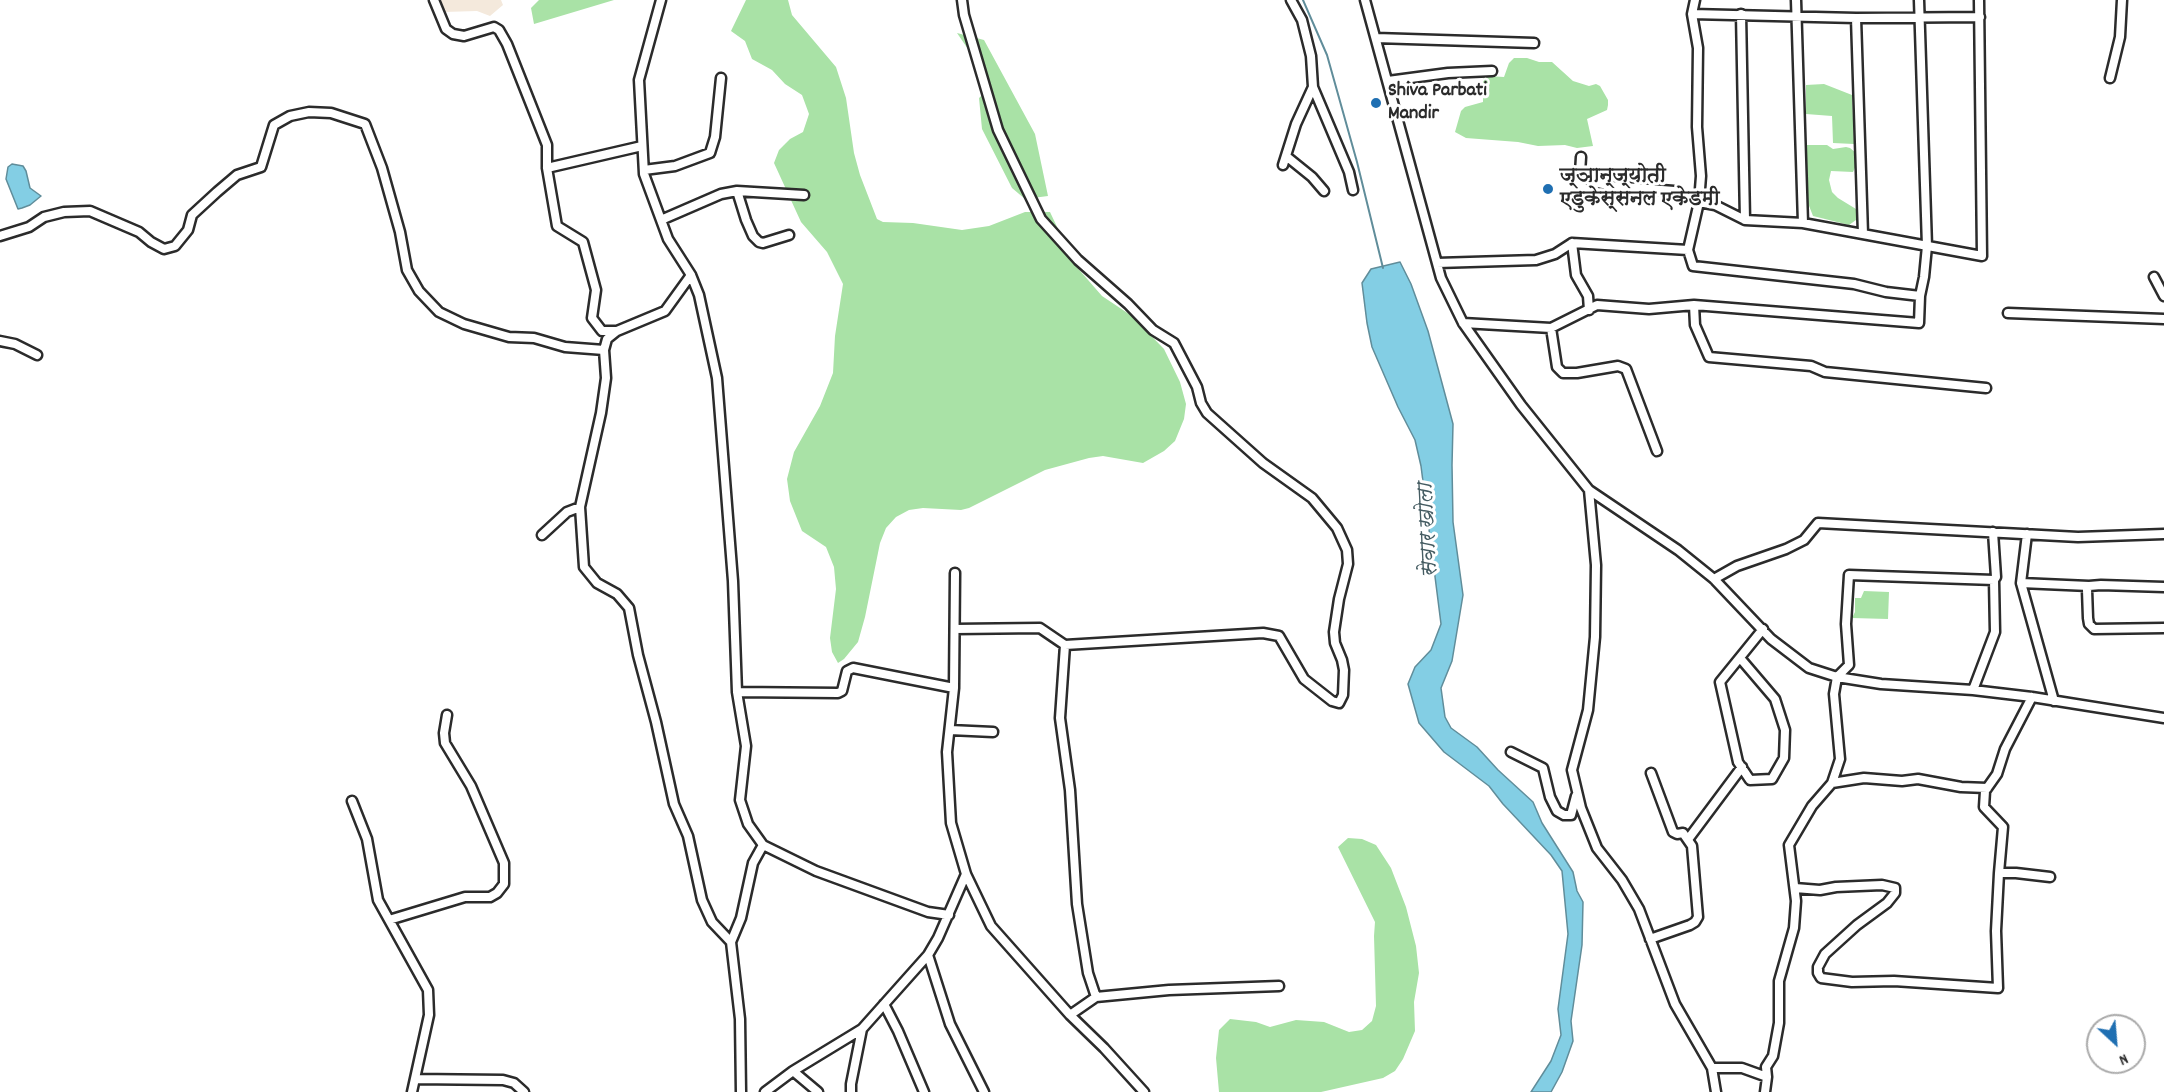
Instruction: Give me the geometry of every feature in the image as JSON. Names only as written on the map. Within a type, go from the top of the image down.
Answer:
[{"type":"street","points":[[434,0],[446,29],[453,33],[464,36],[494,27],[500,30],[547,145],[547,168],[557,226],[583,242],[596,290],[592,318],[602,331],[617,331]]},
{"type":"street","points":[[661,0],[639,80],[644,170],[668,239],[691,275],[699,295],[717,378],[733,580],[737,693],[746,746],[740,800],[748,824],[763,846],[827,875],[928,912],[949,915]]},
{"type":"street","points":[[955,629],[1040,628],[1065,645],[1263,633],[1279,636],[1304,679],[1332,701],[1339,703],[1343,695],[1344,670],[1335,643],[1334,632],[1348,564],[1347,550],[1337,528],[1312,498],[1263,463],[1207,413],[1201,404],[1197,387],[1174,343],[1153,330],[1128,304],[1078,260],[1041,219],[998,130],[964,15],[962,0]]},
{"type":"street","points":[[1291,0],[1302,20],[1311,56],[1313,87],[1348,172],[1353,190]]},
{"type":"street","points":[[1365,0],[1441,279],[1463,323],[1521,405],[1589,490],[1678,550],[1714,579],[1771,639],[1809,668],[1837,677],[1881,684],[1973,690],[2032,697],[2164,718]]},
{"type":"street","points":[[1695,0],[1692,14],[1698,48],[1697,127],[1701,176],[1699,202],[1688,250],[1693,266],[1854,284],[1886,292],[1920,296]]},
{"type":"street","points":[[1796,0],[1803,223]]},
{"type":"street","points":[[1463,323],[1551,328],[1597,305],[1649,309],[1694,305],[1919,323],[1927,246],[1919,0]]},
{"type":"street","points":[[1581,157],[1580,173],[1594,182],[1612,186],[1674,191],[1699,202],[1715,205],[1745,220],[1803,223],[1982,256],[1979,0]]},
{"type":"street","points":[[2110,78],[2120,37],[2122,0]]},
{"type":"street","points":[[1692,14],[1856,18],[1980,17]]},
{"type":"street","points":[[1741,14],[1745,220]]},
{"type":"street","points":[[1856,18],[1863,234]]},
{"type":"street","points":[[1376,39],[1534,43]]},
{"type":"street","points":[[1388,81],[1492,71]]},
{"type":"street","points":[[644,170],[675,166],[710,153],[715,137],[722,78]]},
{"type":"street","points":[[1313,87],[1296,124],[1284,160],[1312,177],[1324,191]]},
{"type":"street","points":[[0,236],[29,227],[44,217],[64,212],[90,211],[139,232],[164,249],[175,246],[189,230],[192,215],[237,175],[261,166],[274,125],[290,117],[309,112],[332,113],[365,124],[382,168],[400,232],[406,270],[419,291],[439,312],[464,324],[509,337],[534,338],[565,347],[604,350]]},
{"type":"street","points":[[547,168],[642,146]]},
{"type":"street","points":[[661,220],[721,194],[737,191],[804,195]]},
{"type":"street","points":[[737,191],[746,220],[753,236],[759,242],[763,243],[789,235]]},
{"type":"street","points":[[1437,263],[1536,260],[1555,254],[1572,243],[1688,250]]},
{"type":"street","points":[[1572,243],[1576,275],[1588,297],[1589,310]]},
{"type":"street","points":[[691,275],[665,311],[617,331],[607,339],[604,350],[606,378],[601,413],[579,507],[584,567],[597,583],[617,594],[629,608],[674,804],[688,836],[702,900],[712,922],[731,942]]},
{"type":"street","points":[[2154,277],[2164,296]]},
{"type":"street","points":[[1694,305],[1695,325],[1709,357],[1811,366],[1825,372],[1986,388]]},
{"type":"street","points":[[2008,313],[2164,319]]},
{"type":"street","points":[[1551,328],[1557,367],[1563,373],[1618,366],[1626,369],[1657,452]]},
{"type":"street","points":[[0,340],[15,344],[37,355]]},
{"type":"street","points":[[1589,490],[1596,565],[1595,637],[1588,710],[1572,770],[1577,793],[1597,849],[1622,880],[1639,909],[1675,1004],[1712,1068],[1716,1092]]},
{"type":"street","points":[[542,535],[567,512],[579,507]]},
{"type":"street","points":[[1714,579],[1737,566],[1786,549],[1804,540],[1818,523],[2078,537],[2164,534]]},
{"type":"street","points":[[1973,690],[1995,632],[1994,580],[1996,577],[1993,532]]},
{"type":"street","points":[[2027,534],[2021,583],[2054,701]]},
{"type":"street","points":[[956,573],[954,688],[947,752],[951,823],[966,874],[991,926],[1070,1015],[1144,1092]]},
{"type":"street","points":[[1765,1092],[1766,1066],[1773,1056],[1779,1023],[1779,981],[1794,928],[1796,901],[1789,844],[1812,806],[1832,783],[1840,759],[1834,694],[1837,677],[1849,664],[1846,624],[1850,575],[1994,580]]},
{"type":"street","points":[[2021,583],[2164,587]]},
{"type":"street","points":[[2089,586],[2087,590],[2088,618],[2089,624],[2094,628],[2164,628]]},
{"type":"street","points":[[1740,658],[1775,699],[1785,730],[1784,758],[1772,779],[1750,780],[1738,762],[1720,682],[1763,629]]},
{"type":"street","points":[[1065,645],[1060,718],[1070,790],[1077,904],[1088,974],[1096,997]]},
{"type":"street","points":[[737,693],[838,693],[842,691],[847,671],[853,668],[954,688]]},
{"type":"street","points":[[1795,888],[1820,890],[1882,885],[1895,888],[1895,893],[1887,903],[1857,925],[1825,954],[1818,967],[1821,978],[1852,982],[1894,981],[1998,987],[1996,931],[2003,826],[1984,807],[1987,788],[1997,774],[2005,749],[2032,697]]},
{"type":"street","points":[[389,920],[465,897],[490,897],[497,893],[504,884],[504,863],[471,786],[445,743],[447,715]]},
{"type":"street","points":[[950,730],[993,732]]},
{"type":"street","points":[[1510,752],[1543,768],[1554,806],[1564,815],[1572,813],[1577,793]]},
{"type":"street","points":[[1689,838],[1742,767]]},
{"type":"street","points":[[1650,939],[1690,925],[1698,917],[1692,846],[1689,838],[1683,833],[1673,832],[1652,773]]},
{"type":"street","points":[[1832,783],[1864,778],[1902,782],[1918,779],[1961,787],[1987,788]]},
{"type":"street","points":[[351,801],[367,839],[378,900],[428,990],[429,1015],[412,1092]]},
{"type":"street","points":[[741,1092],[740,1019],[731,942],[741,918],[753,862],[763,846]]},
{"type":"street","points":[[1999,873],[2050,877]]},
{"type":"street","points":[[765,1092],[792,1071],[862,1029],[928,955],[949,915],[966,874]]},
{"type":"street","points":[[928,955],[950,1024],[984,1092]]},
{"type":"street","points":[[1070,1015],[1096,997],[1168,990],[1279,986]]},
{"type":"street","points":[[884,1004],[898,1030],[924,1092]]},
{"type":"street","points":[[851,1092],[862,1029]]},
{"type":"street","points":[[1712,1068],[1742,1068],[1767,1077]]},
{"type":"street","points":[[792,1071],[818,1092]]},
{"type":"street","points":[[415,1079],[503,1080],[514,1083],[524,1092]]},
{"type":"shaded area","points":[[439,0],[501,0],[503,5],[490,16],[477,11],[444,12]]},
{"type":"green space","points":[[539,0],[614,0],[534,24],[531,8]]},
{"type":"green space","points":[[746,0],[788,0],[792,15],[836,67],[846,98],[854,153],[877,219],[883,222],[913,223],[962,230],[989,226],[1025,212],[1050,212],[1075,265],[1102,296],[1132,316],[1164,349],[1180,382],[1186,404],[1184,419],[1175,441],[1164,451],[1143,463],[1103,456],[1089,458],[1045,470],[969,508],[961,510],[923,508],[909,510],[896,517],[886,528],[880,543],[858,642],[838,663],[832,652],[830,638],[836,589],[834,567],[826,547],[802,531],[790,501],[787,479],[794,452],[820,406],[833,373],[835,336],[843,284],[827,252],[801,222],[774,163],[779,150],[790,139],[803,132],[809,114],[802,95],[785,84],[772,70],[752,59],[745,41],[731,31]]},
{"type":"green space","points":[[957,33],[984,40],[1035,134],[1048,196],[1025,199],[1012,188],[982,129],[979,98],[989,89],[983,63],[970,52]]},
{"type":"green space","points":[[1514,58],[1552,62],[1573,81],[1589,86],[1596,84],[1600,86],[1608,100],[1608,105],[1607,110],[1587,119],[1593,146],[1577,148],[1565,145],[1538,146],[1466,138],[1455,132],[1461,111],[1465,107],[1483,102],[1483,78],[1504,77],[1509,63]]},
{"type":"green space","points":[[1824,84],[1852,95],[1854,144],[1833,143],[1832,116],[1806,114],[1806,85]]},
{"type":"green space","points":[[1806,145],[1827,145],[1833,149],[1846,147],[1856,153],[1857,163],[1853,172],[1831,171],[1829,180],[1832,192],[1856,209],[1856,220],[1849,225],[1813,216],[1806,198]]},
{"type":"green space","points":[[1864,591],[1889,592],[1888,619],[1852,618],[1855,612],[1855,598],[1861,598]]},
{"type":"green space","points":[[1348,838],[1362,839],[1376,845],[1391,868],[1406,907],[1416,946],[1419,973],[1414,1002],[1415,1031],[1403,1059],[1395,1071],[1383,1078],[1321,1092],[1219,1092],[1216,1058],[1219,1030],[1230,1019],[1256,1022],[1270,1027],[1296,1020],[1324,1022],[1349,1032],[1362,1030],[1372,1021],[1376,1006],[1375,922],[1338,847]]},
{"type":"water","points":[[12,164],[23,166],[30,188],[41,196],[30,205],[18,209],[6,179],[8,167]]},
{"type":"water","points":[[1400,262],[1411,284],[1428,331],[1453,424],[1453,522],[1463,595],[1452,661],[1441,688],[1445,717],[1451,728],[1477,747],[1533,802],[1542,823],[1573,872],[1577,891],[1583,902],[1582,945],[1571,1021],[1573,1041],[1562,1072],[1551,1092],[1531,1092],[1551,1061],[1561,1035],[1558,1009],[1568,934],[1562,871],[1551,855],[1489,786],[1444,752],[1419,723],[1408,684],[1415,667],[1431,650],[1441,624],[1421,466],[1415,440],[1372,347],[1362,283],[1371,269]]},
{"type":"waterway","name":"सेवार खोला","points":[[1303,0],[1327,55],[1357,162],[1383,268]]},
{"type":"place","name":"Shiva Parbati Mandir","points":[[1376,103]]},
{"type":"place","name":"ज्ञान्ज्योती एडुकेस्सनल एकेडमी","points":[[1548,189]]}]
